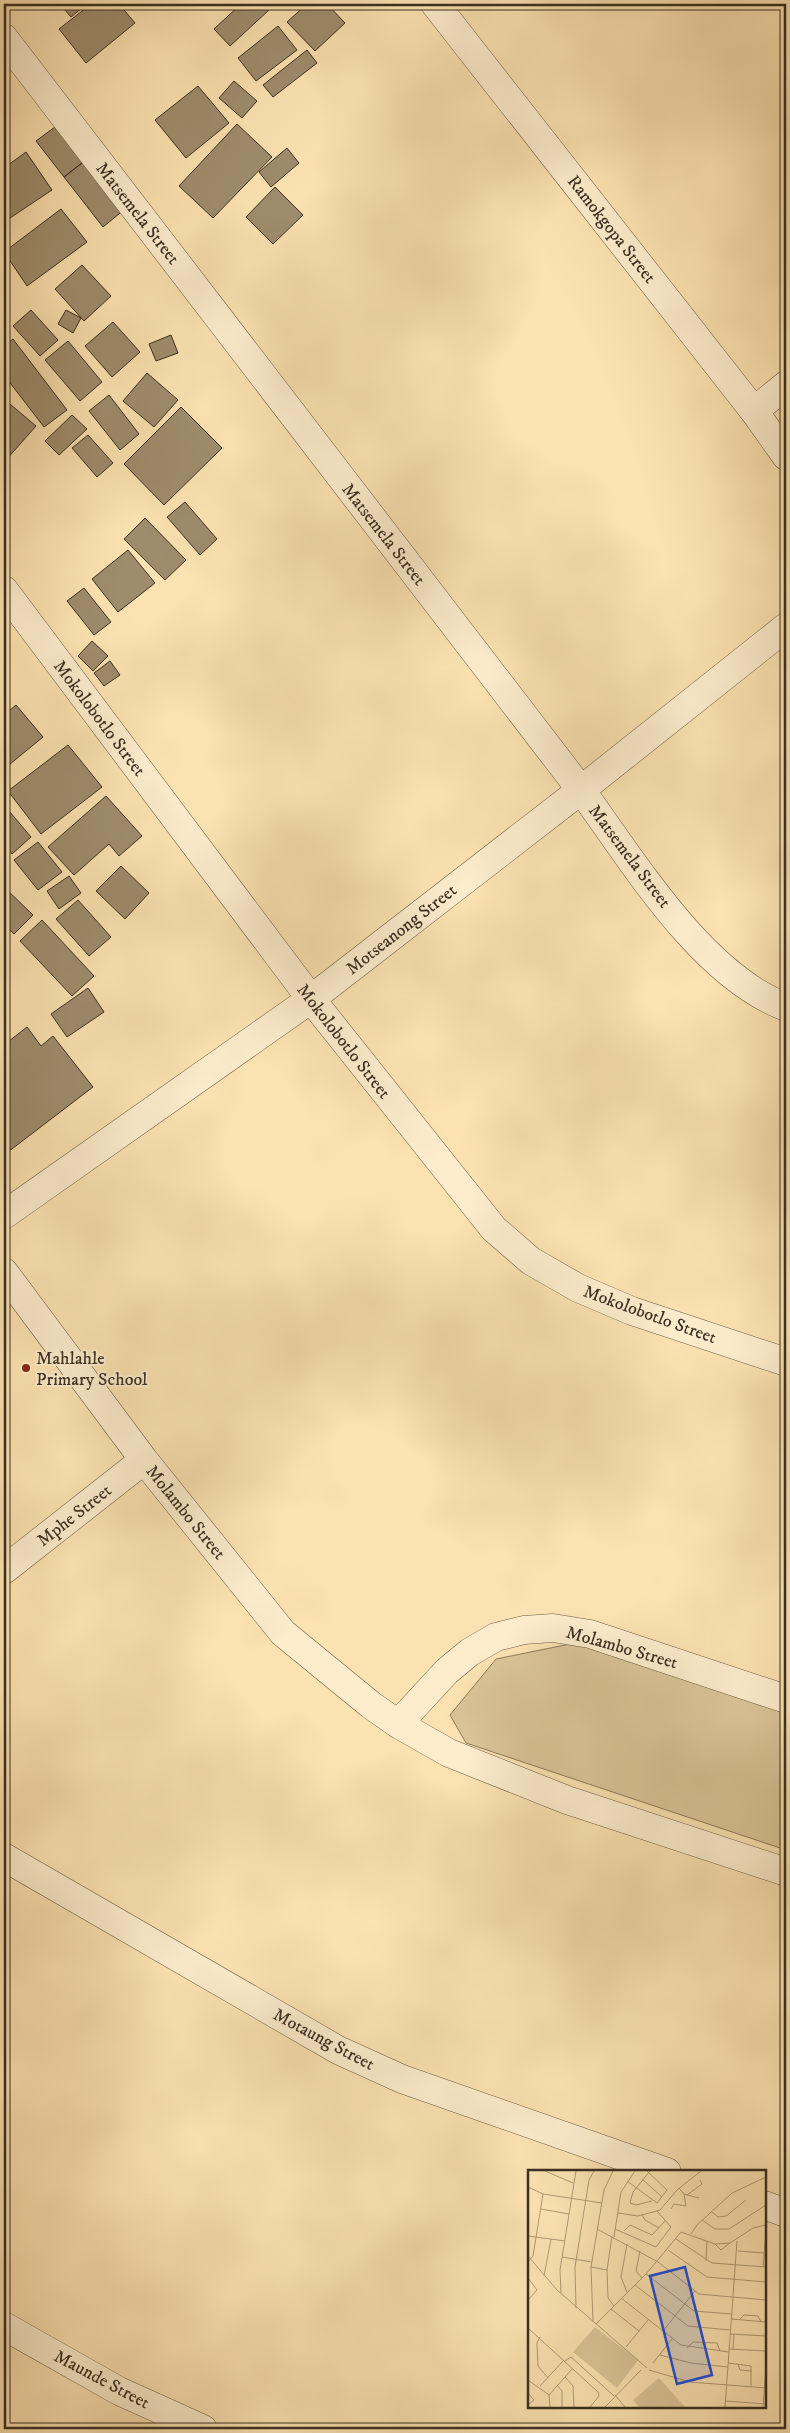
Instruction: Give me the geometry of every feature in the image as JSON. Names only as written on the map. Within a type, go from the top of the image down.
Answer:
[{"type":"street","name":"Ramokgopa Street","points":[[435,4],[754,410],[786,456]]},
{"type":"street","name":"Matsemela Street","points":[[4,38],[581,790],[666,906],[699,946],[736,979],[786,1007]]},
{"type":"street","points":[[754,410],[786,385]]},
{"type":"street","name":"Mokolobotlo Street","points":[[4,590],[311,999],[494,1229],[531,1261],[578,1288],[632,1311],[786,1362]]},
{"type":"street","name":"Motseanong Street","points":[[4,1215],[311,999],[581,790],[786,626]]},
{"type":"street","name":"Molambo Street","points":[[4,1272],[144,1460],[283,1633],[341,1682],[398,1724],[449,1753],[567,1800],[786,1872]]},
{"type":"street","name":"Mphe Street","points":[[4,1570],[144,1460]]},
{"type":"street","name":"Molambo Street","points":[[398,1724],[447,1671],[470,1652],[496,1637],[524,1630],[553,1628],[590,1634],[786,1699]]},
{"type":"street","name":"Motaung Street","points":[[4,1858],[338,2050],[402,2079],[661,2170]]},
{"type":"street","points":[[765,2205],[786,2213]]},
{"type":"street","name":"Maunde Street","points":[[4,2326],[119,2391],[203,2429]]},
{"type":"shaded area","points":[[575,1643],[786,1711],[786,1850],[466,1743],[450,1715],[496,1659]]},
{"type":"building","points":[[60,4],[87,4],[71,17]]},
{"type":"building","points":[[91,4],[119,4],[135,23],[86,63],[59,29]]},
{"type":"building","points":[[241,4],[263,4],[269,10],[230,46],[214,29]]},
{"type":"building","points":[[307,4],[327,4],[345,23],[315,51],[287,22]]},
{"type":"building","points":[[278,26],[297,50],[256,81],[238,58]]},
{"type":"building","points":[[307,50],[317,63],[273,97],[263,85]]},
{"type":"building","points":[[234,81],[257,101],[242,118],[219,98]]},
{"type":"building","points":[[198,86],[229,123],[186,158],[155,120]]},
{"type":"building","points":[[59,124],[87,159],[64,177],[36,141]]},
{"type":"building","points":[[237,124],[272,157],[213,218],[179,186]]},
{"type":"building","points":[[287,148],[299,163],[271,187],[259,172]]},
{"type":"building","points":[[26,152],[52,190],[4,222],[4,168]]},
{"type":"building","points":[[87,159],[125,209],[103,227],[64,177]]},
{"type":"building","points":[[275,187],[303,215],[273,244],[246,217]]},
{"type":"building","points":[[61,209],[87,242],[27,286],[4,252]]},
{"type":"building","points":[[4,264],[9,275],[4,278]]},
{"type":"building","points":[[82,265],[111,296],[84,321],[55,289]]},
{"type":"building","points":[[31,310],[58,340],[40,356],[13,326]]},
{"type":"building","points":[[66,310],[81,318],[73,333],[58,324]]},
{"type":"building","points":[[113,322],[140,352],[112,377],[85,346]]},
{"type":"building","points":[[171,335],[178,353],[156,361],[149,344]]},
{"type":"building","points":[[13,339],[67,410],[44,427],[4,375],[4,346]]},
{"type":"building","points":[[68,341],[102,382],[80,401],[45,360]]},
{"type":"building","points":[[147,373],[178,400],[154,427],[123,401]]},
{"type":"building","points":[[109,395],[139,434],[120,450],[89,411]]},
{"type":"building","points":[[4,399],[36,426],[6,460],[4,459]]},
{"type":"building","points":[[181,407],[222,448],[164,505],[124,464]]},
{"type":"building","points":[[72,415],[87,429],[59,455],[45,441]]},
{"type":"building","points":[[88,435],[113,463],[97,477],[72,448]]},
{"type":"building","points":[[185,502],[217,539],[200,555],[167,517]]},
{"type":"building","points":[[145,518],[186,560],[165,580],[124,539]]},
{"type":"building","points":[[128,550],[155,583],[118,612],[92,579]]},
{"type":"building","points":[[84,588],[111,622],[94,635],[67,601]]},
{"type":"building","points":[[92,641],[108,656],[93,671],[78,656]]},
{"type":"building","points":[[110,661],[120,675],[104,686],[94,673]]},
{"type":"building","points":[[16,705],[43,737],[4,769],[4,715]]},
{"type":"building","points":[[68,745],[102,787],[41,834],[8,791]]},
{"type":"building","points":[[106,796],[142,836],[119,856],[109,844],[74,875],[48,847]]},
{"type":"building","points":[[4,805],[31,837],[12,854],[4,844]]},
{"type":"building","points":[[38,842],[62,872],[38,890],[14,860]]},
{"type":"building","points":[[121,866],[149,893],[125,919],[96,891]]},
{"type":"building","points":[[69,876],[81,893],[59,909],[47,891]]},
{"type":"building","points":[[4,887],[33,915],[14,934],[4,924]]},
{"type":"building","points":[[78,900],[111,937],[89,956],[56,919]]},
{"type":"building","points":[[42,920],[94,976],[72,996],[20,941]]},
{"type":"building","points":[[88,988],[104,1012],[67,1037],[51,1014]]},
{"type":"building","points":[[27,1027],[41,1046],[53,1036],[93,1087],[4,1155],[4,1045]]},
{"type":"place","name":"Mahlahle Primary School","points":[[26,1368]]}]
